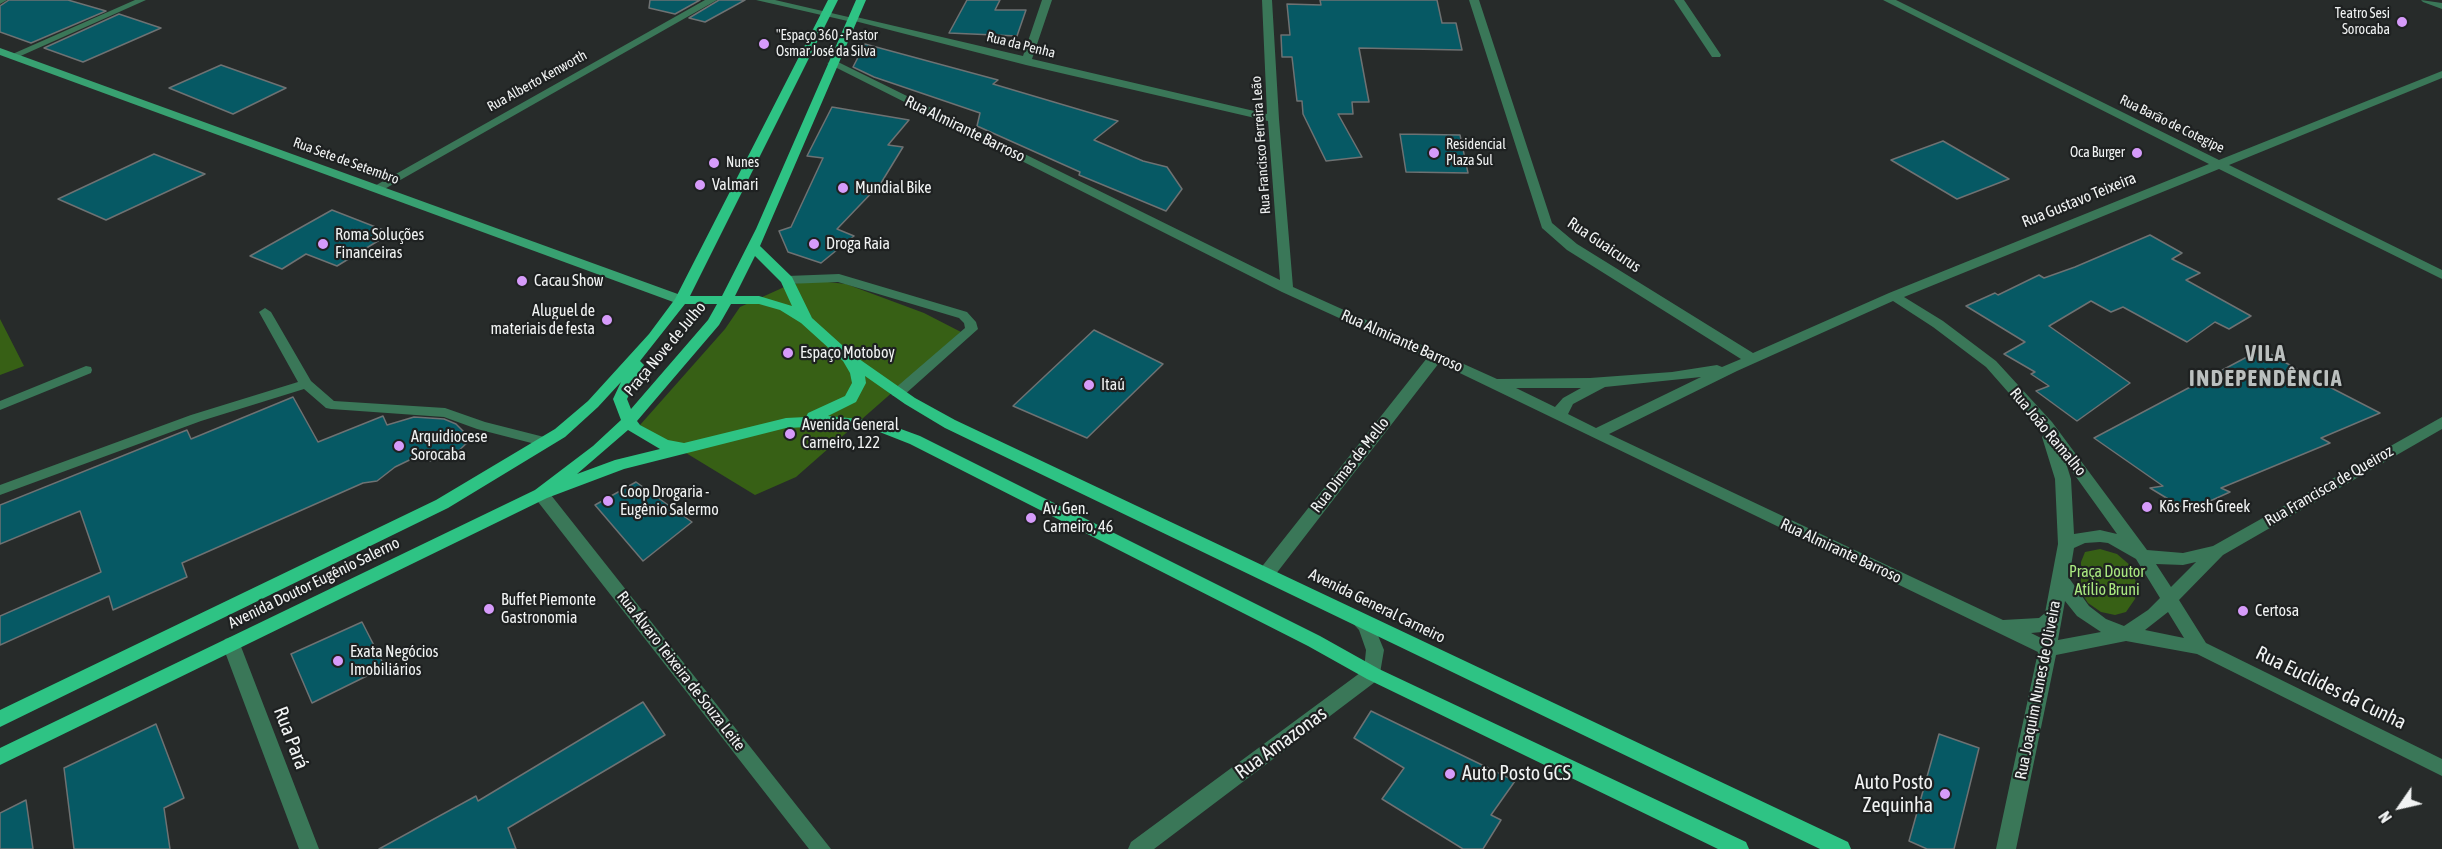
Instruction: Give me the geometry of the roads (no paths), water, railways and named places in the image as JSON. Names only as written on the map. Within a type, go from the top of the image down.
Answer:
[{"type":"main road","name":"Praça Nove de Julho","points":[[593,404],[654,337],[681,300],[828,15],[833,0]]},
{"type":"main road","name":"Praça Nove de Julho","points":[[629,421],[714,322],[727,299],[753,246],[861,0]]},
{"type":"main road","name":"Rua Sete de Setembro","points":[[0,51],[681,300]]},
{"type":"main road","points":[[753,246],[787,280],[806,320]]},
{"type":"main road","name":"Praça Nove de Julho","points":[[727,299],[769,301],[806,320],[847,357],[898,393]]},
{"type":"main road","points":[[681,300],[727,299]]},
{"type":"main road","points":[[654,337],[626,384],[620,399],[635,429],[665,445],[685,447]]},
{"type":"main road","points":[[541,494],[613,466],[827,413],[851,399],[859,382],[857,373],[847,357]]},
{"type":"main road","name":"Avenida General Carneiro","points":[[898,393],[950,424],[1841,849]]},
{"type":"main road","name":"Avenida Doutor Eugênio Salerno","points":[[0,719],[442,504],[547,442],[593,404]]},
{"type":"main road","name":"Avenida Doutor Eugênio Salerno","points":[[0,758],[541,494],[598,450],[629,421]]},
{"type":"main road","points":[[786,423],[831,421],[866,424],[879,426],[915,440],[1314,641],[1373,674],[1739,849]]},
{"type":"street","name":"Rua Alberto Kenworth","points":[[377,188],[712,0]]},
{"type":"street","name":"Rua da Penha","points":[[761,0],[852,19],[1273,119]]},
{"type":"street","points":[[1026,62],[1047,0]]},
{"type":"street","name":"Rua Francisco Ferreira Leão","points":[[1268,0],[1273,119],[1287,289]]},
{"type":"street","name":"Rua Guaicurus","points":[[1474,0],[1546,225],[1572,247],[1752,359]]},
{"type":"street","points":[[1679,0],[1716,55]]},
{"type":"street","name":"Rua Barão de Cotegipe","points":[[1888,0],[2442,275]]},
{"type":"street","points":[[2426,0],[2442,6]]},
{"type":"street","name":"Rua Almirante Barroso","points":[[832,63],[1287,289],[1494,383],[1596,434],[2048,649]]},
{"type":"street","name":"Rua Gustavo Teixeira","points":[[1596,434],[1732,368],[1894,296],[2217,163],[2442,74]]},
{"type":"street","name":"Rua João Ramalho","points":[[1894,296],[1938,324],[1991,364],[2047,426],[2142,555],[2169,601]]},
{"type":"street","name":"Rua Dimas de Mello","points":[[1266,574],[1436,357]]},
{"type":"street","name":"Rua Gustavo Teixeira","points":[[1494,383],[1605,382],[1672,377],[1732,368]]},
{"type":"street","name":"Rua Gustavo Teixeira","points":[[1560,416],[1562,408],[1568,401],[1605,382]]},
{"type":"street","name":"Rua Francisca de Queiroz","points":[[2169,601],[2217,551],[2442,422]]},
{"type":"street","name":"Rua Joaquim Nunes de Oliveira","points":[[2006,849],[2048,649],[2066,544],[2063,479],[2047,426]]},
{"type":"street","name":"Rua Álvaro Teixeira de Souza Leite","points":[[541,494],[821,849]]},
{"type":"street","points":[[2066,544],[2083,537],[2100,536],[2112,538],[2142,555]]},
{"type":"street","name":"Rua Francisca de Queiroz","points":[[2142,555],[2183,559],[2217,551]]},
{"type":"street","points":[[2059,577],[2071,597],[2084,611],[2100,624],[2126,634],[2169,601],[2200,648]]},
{"type":"street","name":"Rua Almirante Barroso","points":[[1975,615],[2022,627],[2043,625],[2053,617]]},
{"type":"street","points":[[1356,617],[1366,626],[1375,650],[1373,674]]},
{"type":"street","name":"Rua Euclides da Cunha","points":[[2048,649],[2126,634],[2200,648],[2442,768]]},
{"type":"street","name":"Rua Pará","points":[[231,644],[309,849]]},
{"type":"street","name":"Rua Amazonas","points":[[1138,849],[1373,674]]},
{"type":"lane","points":[[13,56],[142,0]]},
{"type":"lane","points":[[787,280],[839,278],[963,315],[970,322],[972,329],[898,393]]},
{"type":"lane","points":[[265,312],[306,384],[331,405],[445,413],[482,426],[547,442]]},
{"type":"lane","points":[[0,406],[86,370]]},
{"type":"lane","points":[[0,490],[196,418],[306,384]]},
{"type":"place","name":"Teatro Sesi Sorocaba","points":[[2402,22]]},
{"type":"place","name":"\"Espaço 360 - Pastor Osmar José da Silva","points":[[764,44]]},
{"type":"place","name":"Residencial Plaza Sul","points":[[1434,153]]},
{"type":"place","name":"Oca Burger","points":[[2137,153]]},
{"type":"place","name":"Nunes","points":[[714,163]]},
{"type":"place","name":"Valmari","points":[[700,185]]},
{"type":"place","name":"Mundial Bike","points":[[843,188]]},
{"type":"place","name":"Roma Soluções Financeiras","points":[[323,244]]},
{"type":"place","name":"Droga Raia","points":[[814,244]]},
{"type":"place","name":"Cacau Show","points":[[522,281]]},
{"type":"place","name":"Aluguel de materiais de festa","points":[[607,320]]},
{"type":"place","name":"Espaço Motoboy","points":[[788,353]]},
{"type":"place","name":"Itaú","points":[[1089,385]]},
{"type":"place","name":"Avenida General Carneiro, 122","points":[[790,434]]},
{"type":"place","name":"Arquidiocese Sorocaba","points":[[399,446]]},
{"type":"place","name":"Coop Drogaria - Eugênio Salermo","points":[[608,501]]},
{"type":"place","name":"Kōs Fresh Greek","points":[[2147,507]]},
{"type":"place","name":"Av. Gen. Carneiro, 46","points":[[1031,518]]},
{"type":"place","name":"Buffet Piemonte Gastronomia","points":[[489,609]]},
{"type":"place","name":"Certosa","points":[[2243,611]]},
{"type":"place","name":"Exata Negócios Imobiliários","points":[[338,661]]},
{"type":"place","name":"Auto Posto GCS","points":[[1450,774]]},
{"type":"place","name":"Auto Posto Zequinha","points":[[1945,794]]},
{"type":"district","name":"VILA INDEPENDÊNCIA","points":[[2266,366]]},
{"type":"park label","name":"Praça Doutor Atílio Bruni","points":[[2107,581]]}]
